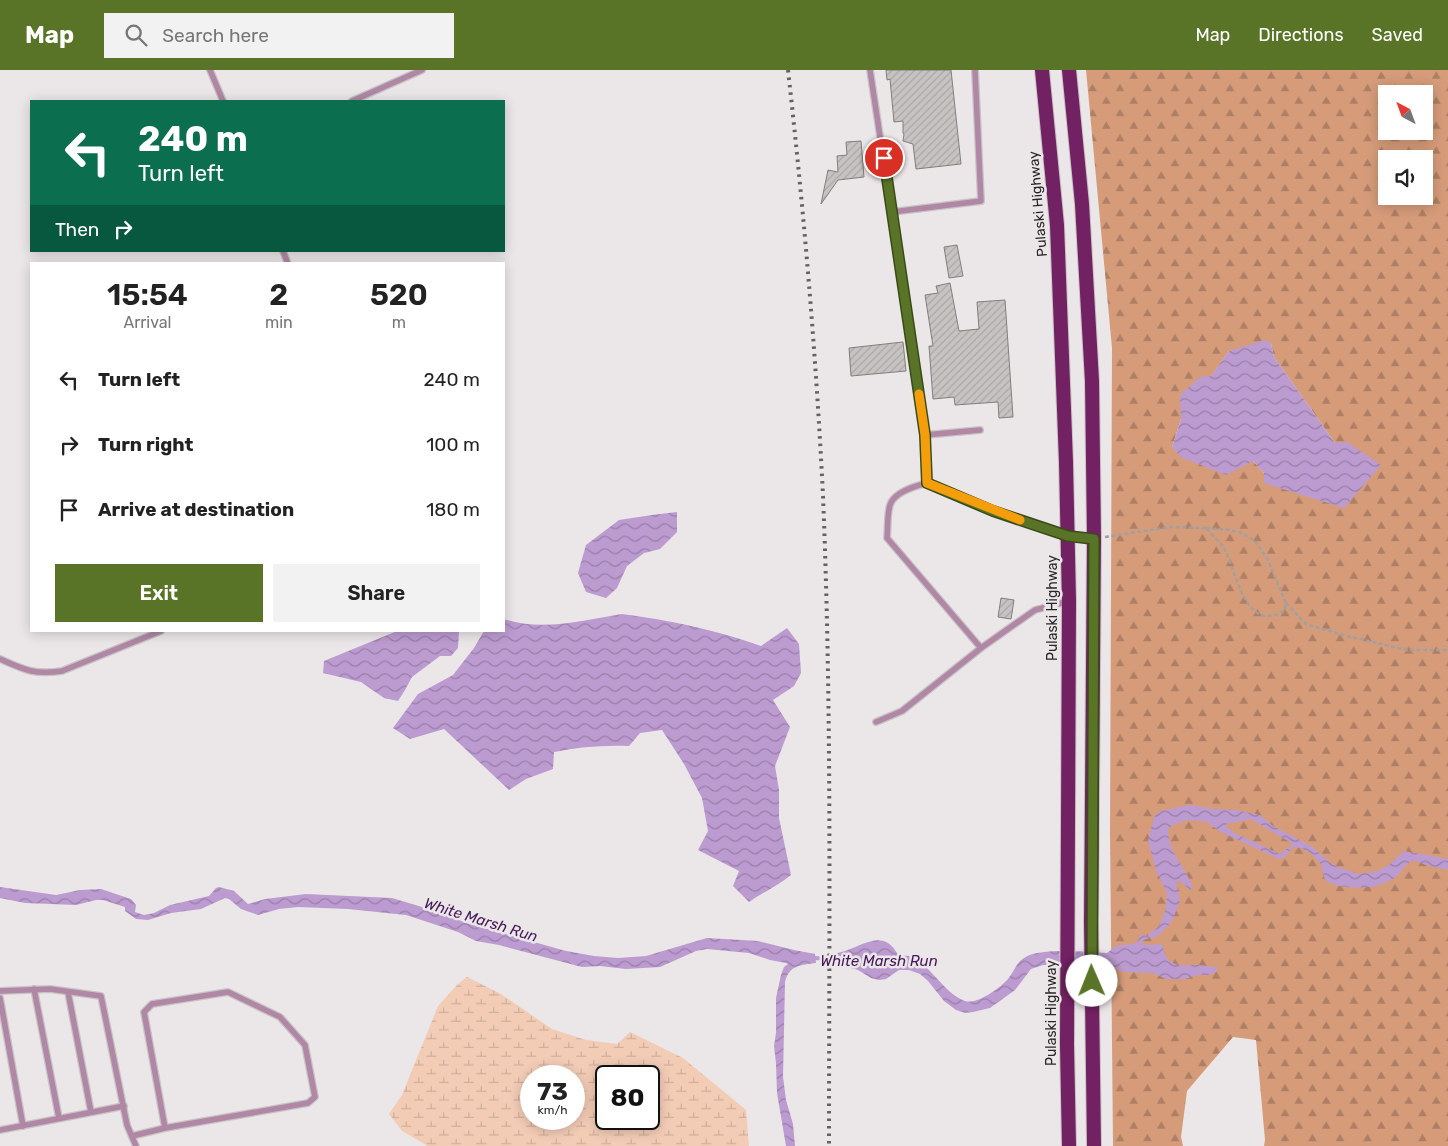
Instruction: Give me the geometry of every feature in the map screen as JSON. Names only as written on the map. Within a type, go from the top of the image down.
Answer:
[{"type":"highway","name":"Pulaski Highway","points":[[1042,70],[1060,264],[1068,536],[1067,1045],[1069,1146]]},
{"type":"highway","points":[[1069,70],[1082,204],[1092,381],[1094,539],[1091,922],[1094,1146]]},
{"type":"lane","points":[[210,70],[223,100]]},
{"type":"lane","points":[[354,100],[422,70]]},
{"type":"lane","points":[[870,70],[925,435],[927,483]]},
{"type":"lane","points":[[892,212],[981,201],[975,70]]},
{"type":"lane","points":[[925,435],[980,430]]},
{"type":"lane","points":[[981,648],[887,538],[890,504],[906,490],[927,483],[993,511],[1068,536],[1094,539]]},
{"type":"lane","points":[[876,722],[902,711],[981,648],[1035,610],[1069,601]]},
{"type":"lane","points":[[0,659],[34,673],[62,671],[159,632]]},
{"type":"lane","points":[[0,991],[34,989],[101,996],[127,1125],[136,1146]]},
{"type":"lane","points":[[34,989],[59,1118]]},
{"type":"lane","points":[[68,992],[91,1112]]},
{"type":"lane","points":[[132,1136],[165,1128],[308,1103],[315,1097],[305,1045],[280,1017],[228,992],[152,1004],[144,1012],[165,1128]]},
{"type":"lane","points":[[0,998],[24,1126]]},
{"type":"lane","points":[[0,1130],[124,1106]]},
{"type":"path","points":[[1094,539],[1171,527],[1242,532],[1255,541],[1268,560],[1286,603],[1306,624],[1407,650],[1448,650]]},
{"type":"path","points":[[1206,528],[1223,547],[1245,599],[1254,610],[1263,615],[1270,616],[1284,611],[1286,603]]},
{"type":"green space","points":[[1086,70],[1448,70],[1448,1146],[1264,1146],[1256,1040],[1233,1037],[1187,1091],[1181,1137],[1183,1146],[1113,1146],[1110,833],[1112,348]],"holes":[[[1271,343],[1274,357],[1335,443],[1264,473],[1253,461],[1172,447],[1181,419],[1229,351]]]},
{"type":"green space","points":[[467,977],[501,994],[552,1029],[586,1040],[617,1044],[630,1032],[683,1058],[746,1110],[749,1146],[428,1146],[402,1131],[389,1114],[402,1095],[438,1006]]},
{"type":"water","points":[[1265,340],[1271,343],[1274,357],[1335,443],[1347,442],[1381,465],[1344,508],[1264,483],[1264,473],[1253,461],[1226,475],[1181,457],[1172,447],[1181,419],[1180,395],[1200,377],[1211,376],[1229,351]]},
{"type":"water","points":[[677,512],[677,532],[660,549],[644,553],[627,566],[617,588],[606,598],[586,592],[578,573],[586,545],[619,520]]},
{"type":"water","points":[[622,614],[692,626],[761,646],[787,628],[799,644],[801,673],[794,686],[773,700],[790,727],[775,766],[779,790],[779,818],[791,875],[749,902],[733,886],[739,871],[698,850],[708,831],[702,798],[684,764],[662,730],[640,733],[629,746],[591,747],[554,752],[553,769],[526,779],[509,790],[444,729],[410,739],[393,728],[418,694],[453,675],[474,648],[483,632],[505,632],[505,619],[533,625],[578,622]]},
{"type":"water","points":[[395,632],[459,632],[458,648],[451,656],[440,656],[412,677],[398,701],[384,698],[361,682],[323,673],[324,661]]},
{"type":"water","name":"White Marsh Run","points":[[1191,805],[1260,815],[1273,826],[1311,846],[1333,865],[1358,874],[1378,871],[1390,864],[1404,851],[1448,859],[1448,870],[1413,860],[1395,877],[1379,885],[1360,888],[1344,887],[1326,880],[1319,862],[1305,850],[1293,847],[1285,857],[1279,859],[1219,831],[1207,822],[1188,820],[1173,825],[1168,829],[1174,853],[1193,888],[1190,890],[1181,882],[1176,881],[1180,901],[1172,921],[1156,937],[1143,940],[1142,944],[1161,944],[1165,955],[1170,961],[1181,965],[1216,967],[1218,968],[1216,972],[1206,976],[1201,974],[1185,979],[1166,979],[1153,973],[1125,972],[1108,966],[1043,965],[1031,969],[1015,990],[990,1008],[965,1013],[956,1010],[944,1001],[920,974],[909,970],[899,970],[886,979],[879,980],[871,978],[858,970],[833,963],[833,954],[877,940],[885,941],[892,946],[898,955],[916,959],[957,997],[970,1002],[988,995],[1000,987],[1021,960],[1031,955],[1052,951],[1107,953],[1116,946],[1137,943],[1141,934],[1147,936],[1159,926],[1166,908],[1167,893],[1156,871],[1148,841],[1154,817],[1164,810]],"holes":[[[1251,819],[1293,844],[1280,854],[1234,833],[1226,824]]]},
{"type":"water","name":"White Marsh Run","points":[[0,887],[56,895],[80,890],[101,889],[131,899],[136,905],[135,912],[144,915],[154,913],[170,905],[209,896],[219,887],[234,891],[248,904],[265,899],[306,894],[392,898],[442,913],[466,923],[566,951],[594,956],[618,958],[646,956],[707,938],[758,941],[815,954],[816,963],[796,967],[789,972],[785,982],[783,1077],[786,1100],[793,1124],[795,1146],[786,1146],[777,1093],[774,1046],[776,998],[781,975],[784,967],[788,964],[786,963],[749,953],[707,949],[696,951],[660,967],[626,969],[600,966],[582,967],[499,945],[476,941],[458,932],[406,915],[348,909],[298,907],[279,909],[258,915],[241,909],[225,898],[201,909],[171,913],[148,920],[136,919],[125,911],[125,907],[103,900],[76,905],[25,903],[0,898]]},
{"type":"building","points":[[886,70],[951,70],[961,164],[916,169],[913,144],[903,141],[903,121],[894,122],[890,79],[887,80]]},
{"type":"building","points":[[861,141],[864,177],[838,180],[821,204],[828,170],[838,172],[837,156],[847,155],[846,142]]},
{"type":"building","points":[[957,245],[963,276],[949,278],[944,247]]},
{"type":"building","points":[[950,283],[959,331],[979,329],[977,302],[1005,300],[1013,417],[999,418],[998,402],[955,405],[954,397],[933,399],[929,346],[933,346],[925,295],[938,293],[936,286]]},
{"type":"building","points":[[903,342],[906,371],[851,376],[849,348]]},
{"type":"building","points":[[1001,598],[1014,600],[1011,619],[998,617]]},
{"type":"waterway","name":"White Marsh Run","points":[[811,958],[837,959]]},
{"type":"railway","points":[[788,70],[809,283],[823,496],[829,740],[829,1146]]},
{"type":"slow traffic","points":[[919,394],[925,435],[927,483],[993,511],[1020,520]]},
{"type":"route","points":[[884,158],[925,435],[927,483],[993,511],[1068,536],[1094,539],[1092,981]]}]
